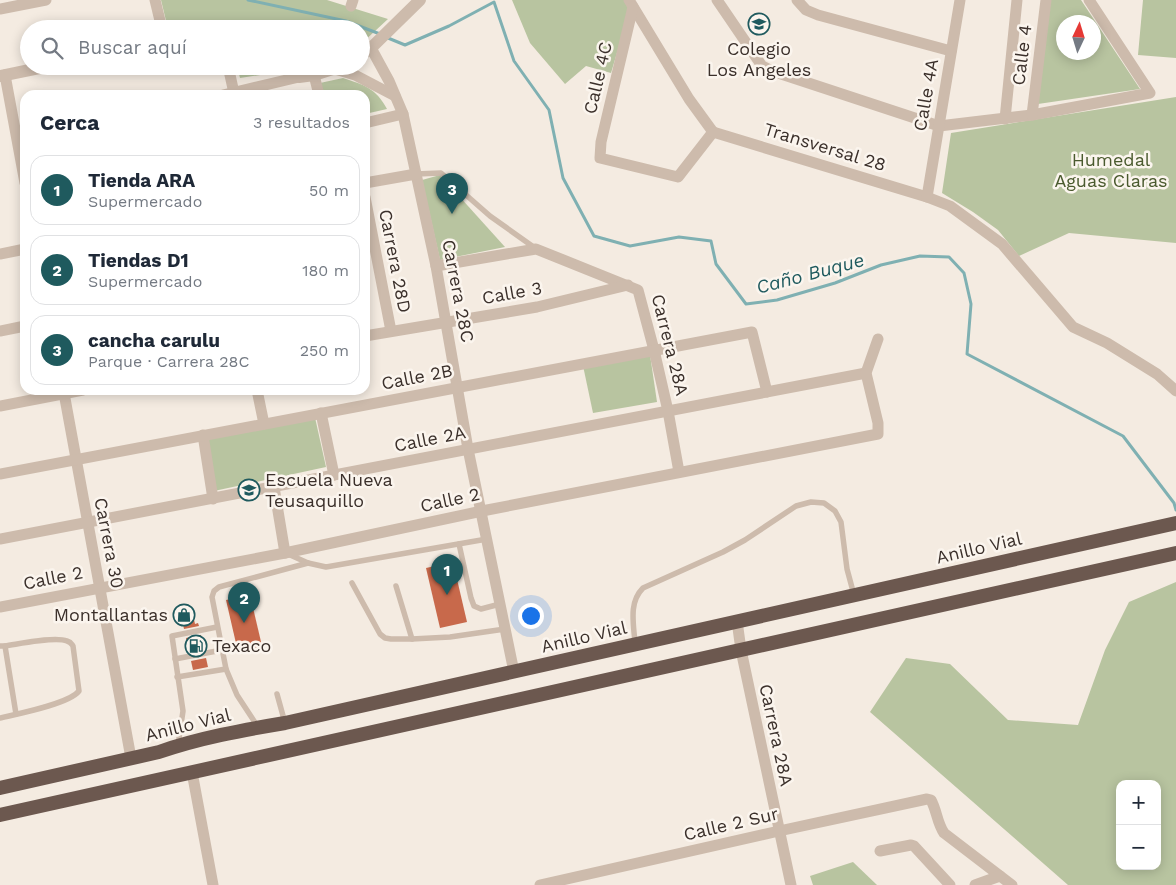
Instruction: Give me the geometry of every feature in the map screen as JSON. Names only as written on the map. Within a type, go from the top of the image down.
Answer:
[{"type":"highway","name":"Anillo Vial","points":[[0,788],[160,752],[178,745],[285,724],[1176,523]]},
{"type":"highway","points":[[0,815],[1171,554]]},
{"type":"street","points":[[0,9],[46,0]]},
{"type":"street","points":[[155,0],[160,20]]},
{"type":"street","points":[[370,49],[420,0]]},
{"type":"street","points":[[717,0],[762,66],[772,71],[939,126],[1032,115],[1150,93],[1089,0]]},
{"type":"street","points":[[797,0],[806,10],[818,15],[951,51]]},
{"type":"street","name":"Calle 4A","points":[[927,197],[960,0]]},
{"type":"street","points":[[1005,119],[1017,0]]},
{"type":"street","name":"Calle 4","points":[[1032,115],[1046,0]]},
{"type":"street","points":[[631,3],[689,99],[713,132]]},
{"type":"street","name":"Calle 4C","points":[[631,3],[600,142],[600,158],[678,177],[713,132]]},
{"type":"street","name":"Carrera 28C","points":[[370,49],[404,114],[436,266],[468,449],[514,672]]},
{"type":"street","points":[[20,72],[2,75],[20,131]]},
{"type":"street","points":[[228,75],[228,90]]},
{"type":"street","points":[[245,90],[314,75],[318,90]]},
{"type":"street","points":[[355,75],[395,96]]},
{"type":"street","points":[[370,122],[404,114]]},
{"type":"street","name":"Transversal 28","points":[[713,132],[927,197],[950,206],[1002,244],[1073,326],[1107,343],[1157,374],[1176,391]]},
{"type":"street","points":[[370,181],[416,174]]},
{"type":"street","points":[[436,266],[536,249],[631,286]]},
{"type":"street","points":[[0,254],[20,250]]},
{"type":"street","name":"Carrera 28D","points":[[370,251],[391,331]]},
{"type":"street","name":"Calle 3","points":[[370,335],[538,308],[631,286]]},
{"type":"street","name":"Carrera 28A","points":[[631,286],[640,293],[668,411],[679,472]]},
{"type":"street","points":[[0,331],[20,327]]},
{"type":"street","name":"Calle 2B","points":[[0,474],[752,332],[767,392]]},
{"type":"street","points":[[866,374],[878,339]]},
{"type":"street","name":"Calle 2A","points":[[0,539],[866,374]]},
{"type":"street","name":"Calle 2","points":[[0,606],[285,553],[482,511],[878,434],[878,423],[866,374]]},
{"type":"street","points":[[0,406],[59,395]]},
{"type":"street","name":"Carrera 30","points":[[64,395],[131,758]]},
{"type":"street","points":[[258,395],[264,424]]},
{"type":"street","points":[[321,413],[334,475]]},
{"type":"street","points":[[203,436],[213,499]]},
{"type":"street","points":[[274,487],[285,553]]},
{"type":"street","name":"Carrera 28A","points":[[737,621],[741,650],[778,831],[791,885]]},
{"type":"street","points":[[192,772],[213,885]]},
{"type":"street","name":"Calle 2 Sur","points":[[540,885],[778,831],[927,800],[931,800],[935,807],[939,826],[944,833],[1000,876]]},
{"type":"street","points":[[880,851],[914,846],[950,885]]},
{"type":"street","points":[[975,885],[1000,876],[1012,885]]},
{"type":"lane","points":[[416,174],[438,172],[444,174],[490,216],[536,249]]},
{"type":"lane","points":[[635,644],[633,605],[637,594],[643,588],[723,552],[745,540],[796,506],[810,502],[824,503],[835,511],[841,522],[847,568],[854,595]]},
{"type":"lane","points":[[285,553],[308,563],[326,567],[487,539]]},
{"type":"lane","points":[[459,544],[470,598],[474,606],[481,609],[500,604]]},
{"type":"lane","points":[[258,728],[237,695],[226,669],[212,597],[214,591],[219,587],[308,563]]},
{"type":"lane","points":[[352,583],[380,634],[390,640],[450,637],[505,629]]},
{"type":"lane","points":[[396,586],[412,639]]},
{"type":"lane","points":[[178,745],[183,711],[172,636],[217,627]]},
{"type":"lane","points":[[0,718],[16,714],[61,702],[79,691],[73,646],[65,640],[45,640],[2,646],[16,714]]},
{"type":"lane","points":[[175,659],[222,650]]},
{"type":"lane","points":[[177,677],[226,669]]},
{"type":"lane","points":[[277,694],[285,724]]},
{"type":"green space","points":[[161,0],[327,0],[388,19],[370,36],[370,20],[166,20]]},
{"type":"green space","points":[[512,0],[631,0],[611,73],[586,66],[565,84],[530,43]]},
{"type":"green space","points":[[1049,0],[1081,0],[1091,15],[1056,15],[1056,60],[1101,60],[1101,30],[1140,89],[1038,104]]},
{"type":"green space","points":[[1143,0],[1176,0],[1176,58],[1138,55]]},
{"type":"green space","points":[[239,75],[260,75],[240,78]]},
{"type":"green space","points":[[343,78],[357,83],[374,92],[387,109],[370,113],[370,90],[322,90],[320,83]]},
{"type":"green space","name":"Humedal Aguas Claras","points":[[1176,97],[1176,243],[1069,233],[1019,256],[998,230],[942,193],[951,133]]},
{"type":"green space","points":[[440,175],[505,247],[440,260],[422,180]]},
{"type":"green space","points":[[649,348],[657,402],[593,413],[582,361]]},
{"type":"green space","points":[[314,413],[326,467],[214,491],[203,434]]},
{"type":"green space","points":[[1176,582],[1176,885],[1068,885],[870,712],[906,658],[950,664],[1008,720],[1078,725],[1105,650],[1129,602]]},
{"type":"green space","points":[[853,862],[877,885],[813,885],[810,876]]},
{"type":"building","points":[[453,562],[467,622],[440,628],[426,568]]},
{"type":"building","points":[[250,595],[262,646],[238,652],[226,600]]},
{"type":"building","points":[[192,610],[195,624],[198,623],[199,626],[184,629],[182,620],[176,621],[174,613]]},
{"type":"building","points":[[201,635],[204,649],[189,652],[186,638]]},
{"type":"building","points":[[206,658],[208,667],[193,670],[191,661]]},
{"type":"waterway","name":"Caño Buque","points":[[248,0],[341,20]]},
{"type":"waterway","name":"Caño Buque","points":[[388,38],[405,45],[449,26],[494,2],[514,61],[549,110],[563,178],[594,236],[630,246],[679,237],[711,241],[716,264],[746,304],[777,300],[835,283],[881,265],[920,256],[949,257],[964,273],[971,304],[967,354],[1123,436],[1174,503],[1176,510]]},
{"type":"waterway","name":"Caño Buque","points":[[370,30],[380,34]]},
{"type":"place","name":"Colegio Los Angeles","points":[[759,24]]},
{"type":"place","name":"cancha carulu","points":[[452,214]]},
{"type":"place","name":"Escuela Nueva Teusaquillo","points":[[249,490]]},
{"type":"place","name":"Tienda ARA","points":[[447,595]]},
{"type":"place","name":"Montallantas","points":[[184,615]]},
{"type":"place","name":"Tiendas D1","points":[[244,623]]},
{"type":"place","name":"Texaco","points":[[196,646]]}]
